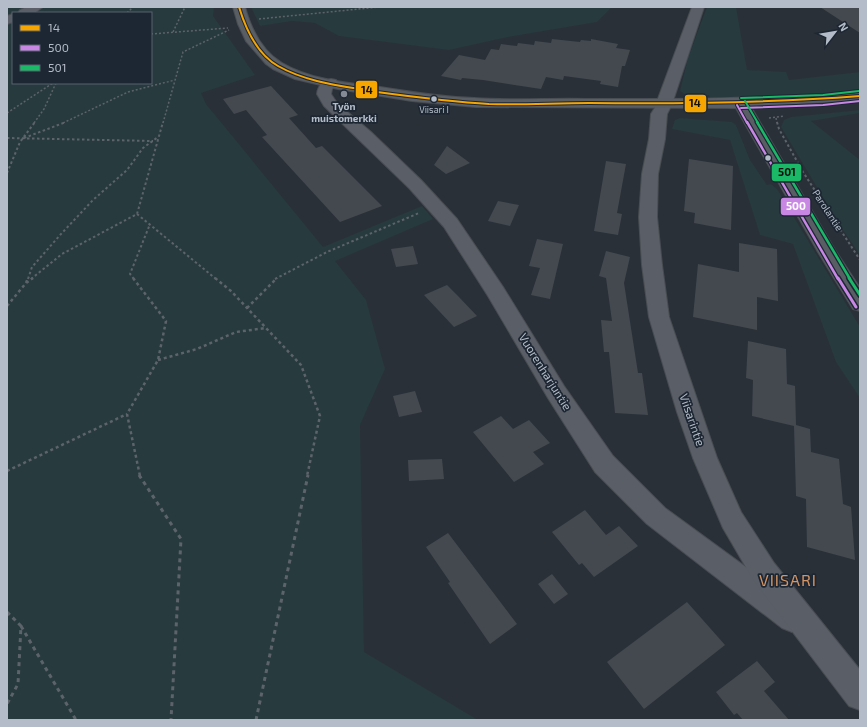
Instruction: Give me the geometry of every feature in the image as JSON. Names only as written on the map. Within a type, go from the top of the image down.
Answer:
[{"type":"main road","points":[[239,7],[245,26],[256,44],[267,58],[277,66],[301,76],[331,83],[415,97],[477,103],[664,104],[823,100],[860,96]]},
{"type":"main road","name":"Parolantie","points":[[741,103],[827,252],[860,304]]},
{"type":"street","points":[[26,12],[37,7]]},
{"type":"street","points":[[664,104],[698,7]]},
{"type":"street","name":"Vuorenharjuntie","points":[[331,83],[325,88],[324,94],[332,106],[371,141],[451,223],[496,292],[556,392],[604,464],[656,516],[807,629]]},
{"type":"street","name":"Viisarintie","points":[[664,104],[659,114],[657,139],[650,174],[648,217],[652,265],[659,317],[705,458],[732,520],[764,572],[860,696]]},
{"type":"path","points":[[172,32],[185,7]]},
{"type":"path","points":[[245,26],[250,22],[260,19],[357,8],[379,7]]},
{"type":"path","points":[[7,306],[26,283],[62,254],[137,214],[183,52],[229,29],[152,34]]},
{"type":"path","points":[[24,138],[66,122],[128,92],[175,80]]},
{"type":"path","points":[[7,114],[52,84]]},
{"type":"path","points":[[7,173],[20,142],[44,109],[56,84]]},
{"type":"path","name":"Parolantie","points":[[776,118],[779,129],[803,172],[860,260]]},
{"type":"path","points":[[26,283],[32,267],[61,234],[93,200],[127,170],[143,148],[159,137]]},
{"type":"path","points":[[7,138],[154,141]]},
{"type":"path","points":[[247,308],[274,278],[327,252],[435,206]]},
{"type":"path","points":[[137,214],[231,290],[301,365],[320,416],[256,720]]},
{"type":"path","points":[[7,471],[127,414],[158,360],[166,321],[130,274],[150,224]]},
{"type":"path","points":[[158,360],[197,349],[236,332],[266,328]]},
{"type":"path","points":[[127,414],[138,474],[181,539],[171,720]]},
{"type":"path","points":[[7,612],[21,626],[76,720]]},
{"type":"path","points":[[7,704],[18,684],[21,626]]},
{"type":"green space","points":[[7,7],[214,7],[213,16],[255,75],[201,93],[206,104],[323,247],[422,206],[433,219],[335,261],[366,300],[385,369],[360,425],[364,652],[478,720],[7,720]]},
{"type":"green space","points":[[251,7],[612,7],[597,22],[508,37],[449,50],[339,36],[315,23],[292,21],[260,26]]},
{"type":"green space","points":[[707,7],[736,7],[747,70],[786,72],[789,80],[860,72],[860,91],[760,98],[710,99],[709,95],[686,95],[680,91],[688,58]]},
{"type":"green space","points":[[860,110],[860,113],[811,121],[860,160],[860,255],[837,221],[781,127],[784,120],[791,117]]},
{"type":"green space","points":[[680,118],[732,122],[736,125],[750,160],[767,185],[771,184],[777,189],[860,327],[860,398],[836,362],[793,244],[760,235],[730,140],[672,129],[675,120]]},
{"type":"building","points":[[820,7],[860,7],[860,33]]},
{"type":"building","points":[[552,39],[580,42],[581,40],[591,41],[591,39],[618,44],[616,48],[630,50],[625,66],[622,66],[618,87],[600,84],[601,81],[564,76],[563,80],[546,77],[541,89],[483,80],[462,78],[461,80],[441,76],[459,55],[485,60],[491,49],[499,50],[501,44],[517,46],[518,43],[534,45],[535,41],[551,43]]},
{"type":"building","points":[[271,86],[298,115],[289,118],[316,148],[322,146],[382,206],[340,222],[262,137],[267,135],[246,110],[234,114],[223,99]]},
{"type":"building","points":[[447,146],[470,163],[446,174],[434,165]]},
{"type":"building","points":[[689,159],[733,166],[731,230],[694,223],[695,213],[684,211]]},
{"type":"building","points":[[606,161],[626,164],[617,213],[622,214],[618,235],[594,231]]},
{"type":"building","points":[[498,201],[519,205],[510,226],[488,221]]},
{"type":"building","points":[[537,239],[563,244],[550,299],[531,295],[540,268],[529,266]]},
{"type":"building","points":[[739,243],[777,249],[778,301],[757,297],[757,330],[693,317],[698,264],[739,272]]},
{"type":"building","points":[[413,246],[418,264],[396,267],[391,249]]},
{"type":"building","points":[[606,251],[630,257],[624,283],[638,373],[642,373],[648,415],[615,413],[609,352],[604,352],[601,320],[612,321],[606,278],[599,276]]},
{"type":"building","points":[[447,285],[477,316],[454,327],[424,295]]},
{"type":"building","points":[[748,341],[786,349],[787,384],[795,386],[796,425],[810,429],[811,452],[839,459],[843,504],[851,507],[855,560],[807,547],[806,499],[796,496],[794,426],[752,416],[753,380],[746,378]]},
{"type":"building","points":[[415,391],[422,412],[399,417],[393,396]]},
{"type":"building","points":[[501,416],[513,429],[529,420],[550,443],[533,452],[544,464],[514,482],[473,432]]},
{"type":"building","points":[[442,459],[444,479],[409,481],[408,460]]},
{"type":"building","points":[[585,510],[606,535],[619,526],[638,546],[594,577],[582,563],[579,565],[552,532]]},
{"type":"building","points":[[448,533],[517,624],[490,644],[448,583],[450,582],[426,547]]},
{"type":"building","points":[[552,574],[568,594],[554,604],[538,584]]},
{"type":"building","points":[[687,602],[725,645],[644,709],[607,662]]},
{"type":"building","points":[[757,661],[775,682],[764,691],[789,720],[743,720],[737,713],[734,715],[716,692]]},
{"type":"transit line","name":"14","points":[[239,7],[248,33],[253,41],[264,55],[278,66],[298,75],[318,81],[404,96],[490,104],[722,103],[791,101],[860,96]]},
{"type":"transit line","name":"501","points":[[741,98],[823,95],[859,91]]},
{"type":"transit line","name":"501","points":[[745,101],[831,249],[860,295]]},
{"type":"transit line","name":"500","points":[[741,108],[823,105],[860,101]]},
{"type":"transit line","name":"500","points":[[737,105],[823,254],[856,307]]},
{"type":"place","name":"Työn muistomerkki","points":[[344,94]]},
{"type":"place","name":"Viisari I","points":[[434,99]]},
{"type":"district","name":"VIISARI","points":[[788,580]]}]
